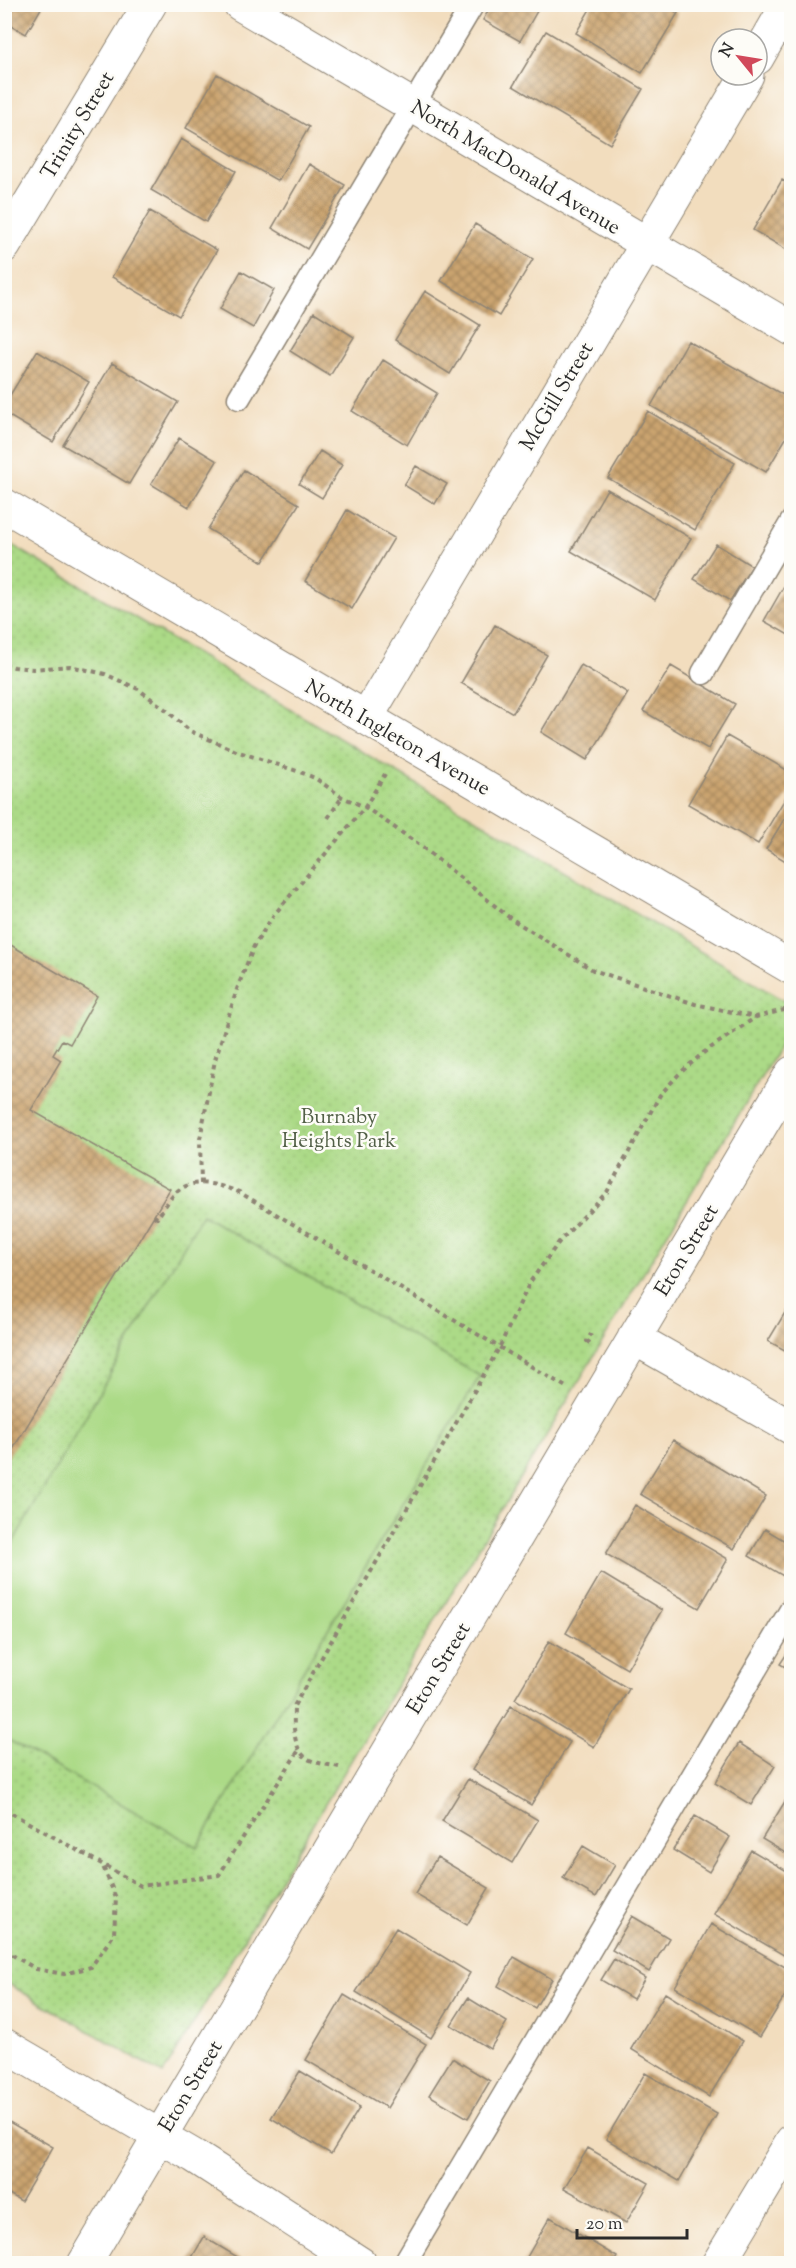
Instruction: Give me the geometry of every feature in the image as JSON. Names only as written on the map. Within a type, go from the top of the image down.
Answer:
[{"type":"street","name":"Trinity Street","points":[[4,246],[150,4]]},
{"type":"street","name":"North MacDonald Avenue","points":[[240,4],[792,329]]},
{"type":"street","points":[[769,37],[788,4]]},
{"type":"street","name":"McGill Street","points":[[366,718],[740,87]]},
{"type":"street","name":"North Ingleton Avenue","points":[[4,505],[792,968]]},
{"type":"street","name":"Eton Street","points":[[84,2264],[792,1073]]},
{"type":"street","points":[[634,1338],[792,1428]]},
{"type":"street","points":[[4,2045],[206,2163],[361,2264]]},
{"type":"street","points":[[718,2264],[792,2141]]},
{"type":"lane","points":[[239,398],[473,4]]},
{"type":"lane","points":[[704,673],[792,521]]},
{"type":"lane","points":[[404,2264],[792,1608]]},
{"type":"path","points":[[4,664],[33,669],[70,666],[105,674],[138,689],[190,731],[236,751],[315,778],[342,797],[365,807],[421,846],[510,918],[593,970],[695,1004],[756,1017]]},
{"type":"path","points":[[201,1184],[200,1139],[215,1060],[237,989],[254,946],[273,916],[365,807],[385,774]]},
{"type":"path","points":[[327,818],[342,797]]},
{"type":"path","points":[[374,1776],[308,1759],[299,1750],[294,1732],[294,1706],[499,1348],[530,1282],[559,1242],[607,1192],[660,1095],[703,1053],[756,1017],[792,1008]]},
{"type":"path","points":[[154,1216],[157,1218],[180,1188],[201,1184],[239,1192],[499,1348],[595,1402]]},
{"type":"path","points":[[4,1809],[141,1886],[219,1875],[299,1750]]},
{"type":"path","points":[[4,1814],[12,1813]]},
{"type":"path","points":[[4,1950],[36,1969],[64,1974],[91,1967],[114,1934],[116,1898],[101,1864]]},
{"type":"green space","name":"Burnaby Heights Park","points":[[5,541],[791,1005],[792,1026],[163,2074],[5,1982]]},
{"type":"green space","points":[[202,1215],[480,1376],[197,1847],[5,1738],[5,1556]]},
{"type":"building","points":[[492,4],[541,4],[520,41],[483,20]]},
{"type":"building","points":[[593,4],[663,4],[678,13],[642,73],[576,33]]},
{"type":"building","points":[[4,5],[43,5],[26,34],[4,21]]},
{"type":"building","points":[[546,31],[643,89],[610,144],[513,86]]},
{"type":"building","points":[[217,74],[309,127],[278,181],[186,128]]},
{"type":"building","points":[[181,139],[236,171],[206,222],[151,190]]},
{"type":"building","points":[[309,164],[345,185],[307,249],[272,228]]},
{"type":"building","points":[[782,180],[792,186],[792,253],[753,230]]},
{"type":"building","points":[[150,211],[217,250],[179,316],[112,277]]},
{"type":"building","points":[[475,224],[533,259],[499,316],[441,281]]},
{"type":"building","points":[[241,271],[274,290],[253,328],[220,309]]},
{"type":"building","points":[[425,291],[480,325],[450,374],[395,340]]},
{"type":"building","points":[[314,312],[354,337],[330,376],[290,351]]},
{"type":"building","points":[[688,341],[792,400],[792,428],[766,472],[651,406]]},
{"type":"building","points":[[37,351],[89,382],[53,442],[4,413],[4,405]]},
{"type":"building","points":[[383,360],[437,393],[407,445],[352,411]]},
{"type":"building","points":[[112,363],[178,402],[129,484],[63,445]]},
{"type":"building","points":[[648,411],[735,463],[695,530],[608,478]]},
{"type":"building","points":[[179,438],[217,461],[189,507],[151,484]]},
{"type":"building","points":[[320,451],[342,465],[322,498],[299,484]]},
{"type":"building","points":[[416,466],[447,484],[435,504],[404,485]]},
{"type":"building","points":[[244,470],[299,504],[263,562],[208,529]]},
{"type":"building","points":[[607,489],[691,538],[655,600],[571,551]]},
{"type":"building","points":[[347,510],[394,538],[352,609],[305,581]]},
{"type":"building","points":[[716,544],[752,566],[730,601],[694,579]]},
{"type":"building","points":[[784,586],[792,591],[792,637],[764,621]]},
{"type":"building","points":[[495,625],[547,655],[513,713],[461,683]]},
{"type":"building","points":[[581,665],[628,693],[587,760],[541,732]]},
{"type":"building","points":[[671,666],[735,704],[708,749],[643,711]]},
{"type":"building","points":[[727,736],[792,773],[792,787],[758,844],[688,804]]},
{"type":"building","points":[[792,806],[792,865],[766,849]]},
{"type":"building","points":[[4,941],[97,996],[70,1044],[62,1040],[53,1055],[61,1060],[31,1110],[170,1189],[4,1464]]},
{"type":"building","points":[[792,1301],[792,1354],[768,1341]]},
{"type":"building","points":[[673,1440],[766,1496],[734,1549],[640,1494]]},
{"type":"building","points":[[635,1505],[728,1559],[699,1608],[606,1554]]},
{"type":"building","points":[[765,1529],[792,1545],[792,1567],[785,1577],[749,1556]]},
{"type":"building","points":[[601,1573],[662,1610],[627,1669],[566,1633]]},
{"type":"building","points":[[549,1641],[629,1689],[594,1747],[515,1699]]},
{"type":"building","points":[[792,1646],[792,1671],[780,1664]]},
{"type":"building","points":[[511,1706],[570,1742],[531,1805],[472,1770]]},
{"type":"building","points":[[739,1743],[775,1766],[751,1805],[715,1783]]},
{"type":"building","points":[[468,1779],[538,1820],[512,1863],[442,1821]]},
{"type":"building","points":[[792,1790],[792,1857],[762,1839]]},
{"type":"building","points":[[695,1816],[730,1837],[709,1872],[673,1850]]},
{"type":"building","points":[[583,1846],[615,1865],[596,1897],[563,1878]]},
{"type":"building","points":[[751,1850],[792,1874],[792,1960],[714,1914]]},
{"type":"building","points":[[437,1857],[489,1888],[467,1925],[415,1894]]},
{"type":"building","points":[[632,1916],[669,1938],[649,1972],[612,1950]]},
{"type":"building","points":[[711,1924],[792,1971],[792,1984],[760,2037],[675,1987]]},
{"type":"building","points":[[396,1928],[470,1973],[431,2038],[356,1992]]},
{"type":"building","points":[[514,1957],[552,1979],[535,2008],[498,1986]]},
{"type":"building","points":[[614,1959],[645,1978],[633,1999],[601,1980]]},
{"type":"building","points":[[665,1993],[743,2041],[709,2097],[631,2049]]},
{"type":"building","points":[[344,1995],[426,2044],[387,2108],[306,2060]]},
{"type":"building","points":[[468,1998],[507,2022],[490,2049],[451,2025]]},
{"type":"building","points":[[452,2058],[490,2081],[468,2118],[429,2095]]},
{"type":"building","points":[[300,2071],[360,2107],[331,2154],[271,2118]]},
{"type":"building","points":[[645,2073],[717,2114],[679,2181],[606,2139]]},
{"type":"building","points":[[4,2119],[53,2147],[21,2201],[4,2191]]},
{"type":"building","points":[[588,2148],[649,2183],[626,2223],[564,2188]]},
{"type":"building","points":[[550,2217],[617,2257],[613,2264],[523,2264]]},
{"type":"building","points":[[204,2237],[249,2264],[188,2264]]}]
